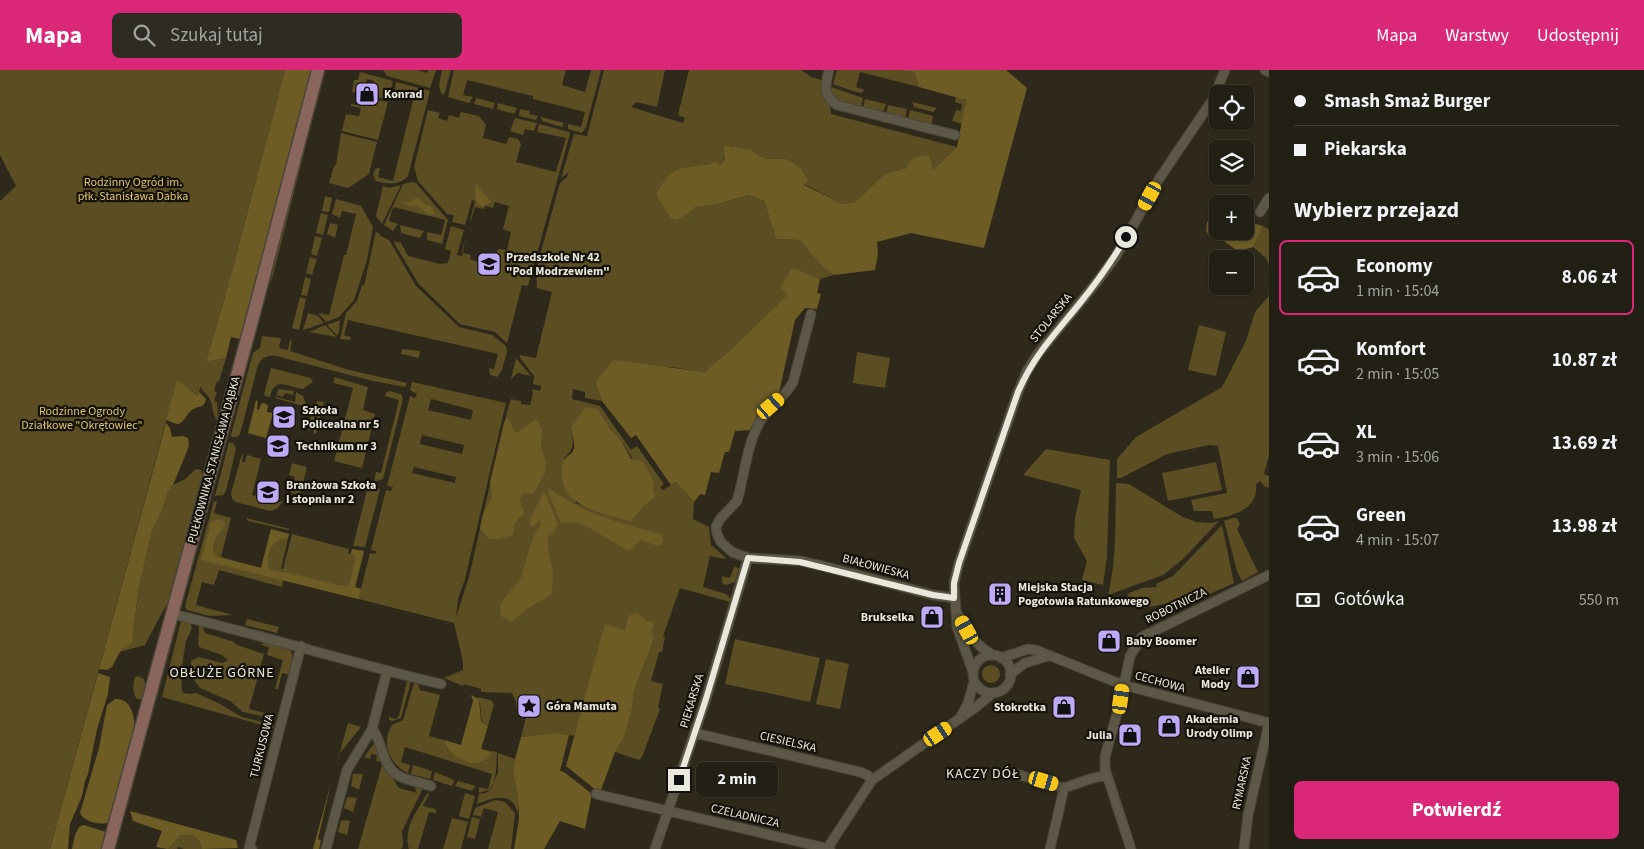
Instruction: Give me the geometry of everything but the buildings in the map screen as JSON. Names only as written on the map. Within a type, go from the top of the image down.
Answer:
[{"type":"street","name":"PUŁKOWNIKA STANISŁAWA DĄBKA","points":[[108,849],[318,70]]},
{"type":"street","points":[[829,70],[825,84],[826,94],[837,106],[955,135]]},
{"type":"street","name":"STOLARSKA","points":[[973,672],[957,627],[954,583],[959,563],[1018,392],[1027,371],[1037,355],[1116,256],[1159,179],[1212,99],[1225,70]]},
{"type":"street","points":[[1265,70],[1269,72]]},
{"type":"street","points":[[1260,212],[1269,198]]},
{"type":"street","name":"BIAŁOWIESKA","points":[[811,314],[794,382],[789,390],[771,406],[754,433],[737,501],[720,519],[716,527],[721,542],[732,552],[748,558],[800,562],[933,595],[954,598]]},
{"type":"street","name":"PIEKARSKA","points":[[656,849],[695,733],[748,558]]},
{"type":"street","name":"ROBOTNICZA","points":[[1106,775],[1105,757],[1121,699],[1130,656],[1142,637],[1269,575]]},
{"type":"street","name":"STOLARSKA","points":[[955,608],[975,642],[983,650],[998,657]]},
{"type":"street","points":[[172,614],[301,646],[387,671],[441,684]]},
{"type":"street","name":"TURKUSOWA","points":[[252,849],[249,848],[301,646]]},
{"type":"street","name":"CECHOWA","points":[[998,657],[1028,649],[1036,650],[1123,685],[1269,723]]},
{"type":"street","points":[[828,849],[872,780],[957,720],[993,693],[1004,689],[1010,679],[1006,662],[998,657],[987,656],[975,664],[973,672],[974,682],[968,703],[957,720]]},
{"type":"street","points":[[1010,674],[1025,663],[1048,656]]},
{"type":"street","points":[[326,849],[346,770],[372,728],[387,671]]},
{"type":"street","points":[[974,682],[982,690],[993,693]]},
{"type":"street","name":"RYMARSKA","points":[[1244,849],[1248,815],[1269,723]]},
{"type":"street","points":[[372,728],[378,738],[387,764],[393,772],[403,779],[431,786]]},
{"type":"street","name":"CIESIELSKA","points":[[695,733],[860,772],[872,780]]},
{"type":"street","points":[[1016,774],[1064,788],[1106,775],[1131,849]]},
{"type":"street","points":[[1050,849],[1064,788]]},
{"type":"street","name":"CZELADNICZA","points":[[596,794],[828,849]]},
{"type":"green space","points":[[0,70],[285,70],[206,362],[226,358],[219,382],[217,381],[214,391],[217,392],[214,401],[217,402],[218,421],[214,415],[210,399],[201,386],[198,395],[177,381],[50,849],[0,849],[0,201],[16,186],[0,155]]},
{"type":"green space","points":[[323,70],[325,70],[271,283],[274,252]]},
{"type":"green space","points":[[383,70],[417,70],[427,73],[428,70],[436,70],[430,88],[387,76]]},
{"type":"green space","points":[[442,70],[451,70],[444,95],[441,93],[439,85]]},
{"type":"green space","points":[[454,70],[566,70],[562,85],[585,92],[591,70],[601,70],[586,127],[582,133],[568,129],[568,124],[581,127],[585,112],[533,99],[533,96],[467,80],[463,95],[473,97],[469,103],[448,97]]},
{"type":"green space","points":[[604,70],[665,70],[657,107],[636,102],[631,107],[683,123],[685,118],[678,115],[689,70],[801,70],[811,77],[822,80],[822,94],[830,105],[831,114],[957,147],[933,170],[906,168],[885,174],[855,202],[843,204],[804,184],[807,179],[800,167],[787,159],[769,159],[759,156],[750,149],[740,150],[731,145],[721,164],[714,161],[710,164],[678,170],[666,178],[661,185],[656,195],[681,218],[696,207],[718,204],[749,195],[764,201],[776,239],[800,240],[823,268],[834,275],[820,279],[792,269],[787,295],[728,352],[704,372],[671,367],[595,382],[602,401],[585,398],[585,392],[573,389],[572,399],[600,406],[631,450],[637,446],[664,484],[660,487],[663,490],[676,482],[694,502],[693,519],[709,527],[711,545],[726,558],[710,556],[703,587],[726,594],[731,599],[730,602],[680,588],[663,636],[665,636],[662,652],[659,652],[651,681],[663,684],[658,708],[660,709],[642,757],[639,760],[615,752],[624,738],[632,709],[634,691],[655,636],[610,627],[581,737],[557,733],[521,737],[527,714],[517,710],[512,693],[481,692],[481,689],[464,684],[463,686],[444,678],[463,670],[463,662],[454,623],[283,580],[282,587],[219,570],[214,585],[202,582],[196,605],[233,615],[209,616],[187,610],[185,606],[214,501],[217,502],[214,513],[231,518],[221,557],[261,568],[271,529],[289,534],[281,569],[283,569],[292,534],[349,549],[348,553],[351,554],[352,549],[364,551],[355,587],[361,589],[370,553],[376,554],[376,551],[371,550],[386,490],[391,491],[393,487],[387,486],[410,396],[415,398],[417,394],[410,390],[412,382],[506,403],[465,579],[458,599],[456,617],[469,577],[511,399],[521,401],[521,404],[530,405],[533,394],[532,389],[540,391],[541,386],[533,384],[534,376],[520,358],[520,355],[536,358],[552,292],[537,288],[536,270],[560,183],[567,177],[569,172],[561,178],[574,134],[587,136]],"holes":[[[431,399],[473,410],[471,420],[428,410]],[[598,409],[611,430],[621,440],[656,497],[643,507],[631,522],[576,503],[564,458],[573,444],[571,428]],[[422,435],[464,445],[462,454],[420,444]],[[414,467],[456,477],[455,483],[412,473]]]},
{"type":"green space","points":[[837,70],[897,70],[914,72],[919,87],[860,72],[856,87],[865,90],[861,93],[833,84]]},
{"type":"green space","points":[[360,72],[393,81],[388,100],[373,96],[375,96],[378,87],[373,86],[374,81],[367,79],[362,94],[352,92],[354,80],[358,80]]},
{"type":"green space","points":[[396,82],[430,91],[408,176],[397,183],[389,183],[376,181],[373,175],[375,169],[380,168],[378,177],[393,181],[415,93],[401,89],[398,98],[394,95]]},
{"type":"green space","points":[[831,87],[863,98],[861,107],[839,102],[829,93]]},
{"type":"green space","points":[[359,97],[388,102],[378,140],[342,131],[346,114],[359,116],[361,108],[351,106],[351,104],[357,105]]},
{"type":"green space","points":[[956,97],[966,100],[962,124],[952,121],[956,110],[961,111],[962,104],[955,102]]},
{"type":"green space","points":[[476,98],[495,103],[493,109],[474,104]]},
{"type":"green space","points":[[865,99],[886,104],[883,113],[863,108]]},
{"type":"green space","points":[[912,102],[937,108],[933,112],[914,107]]},
{"type":"green space","points":[[498,103],[517,108],[514,114],[497,109]]},
{"type":"green space","points":[[888,105],[907,109],[905,119],[886,114]]},
{"type":"green space","points":[[520,109],[530,111],[529,114],[538,116],[536,120],[519,116]]},
{"type":"green space","points":[[428,110],[440,113],[438,118],[447,121],[449,115],[459,118],[461,112],[479,116],[486,125],[483,138],[506,144],[509,137],[518,139],[521,144],[516,162],[556,172],[566,138],[537,132],[539,124],[569,132],[570,134],[528,286],[522,285],[507,343],[495,332],[460,324],[418,283],[393,241],[401,243],[408,256],[440,264],[447,263],[451,251],[445,249],[451,226],[464,230],[457,255],[463,256],[462,252],[465,238],[463,253],[471,255],[470,259],[478,262],[477,266],[491,270],[498,249],[507,250],[511,232],[503,229],[509,206],[495,202],[493,208],[485,206],[484,209],[475,207],[470,221],[475,201],[472,200],[465,225],[452,222],[454,215],[447,214],[418,181],[414,167]]},
{"type":"green space","points":[[910,110],[933,116],[931,126],[908,120]]},
{"type":"green space","points":[[541,117],[564,123],[562,127],[542,121]]},
{"type":"green space","points":[[515,118],[537,123],[534,131],[525,129],[523,135],[510,131]]},
{"type":"green space","points":[[341,133],[377,142],[369,174],[348,188],[329,183],[334,166],[336,165]]},
{"type":"green space","points":[[416,183],[448,220],[442,244],[427,240],[427,232],[441,235],[445,220],[393,207],[389,221],[398,224],[393,231],[384,225],[403,184]]},
{"type":"green space","points":[[401,185],[382,224],[376,216],[383,186],[389,188]]},
{"type":"green space","points":[[325,196],[332,198],[329,212],[322,211]]},
{"type":"green space","points":[[336,199],[361,206],[373,227],[367,260],[354,300],[339,317],[326,322],[318,313],[329,315],[356,214],[342,211],[340,218],[332,214]]},
{"type":"green space","points":[[321,213],[328,215],[323,235],[316,233]]},
{"type":"green space","points":[[330,223],[338,225],[335,238],[327,234]]},
{"type":"green space","points":[[400,225],[424,231],[420,238],[401,233]]},
{"type":"green space","points":[[1263,226],[1269,230],[1269,265],[1266,258],[1253,247]]},
{"type":"green space","points":[[376,231],[389,240],[416,286],[459,327],[492,335],[506,346],[507,352],[502,370],[497,377],[490,375],[489,368],[494,369],[498,354],[348,320],[344,335],[351,337],[350,340],[340,339],[346,313],[357,301],[362,285],[364,286]]},
{"type":"green space","points":[[315,236],[322,238],[317,256],[311,254]]},
{"type":"green space","points":[[310,257],[317,259],[312,275],[306,273]]},
{"type":"green space","points":[[305,277],[311,279],[307,296],[301,295]]},
{"type":"green space","points":[[1269,294],[1269,455],[1264,474],[1269,476],[1269,488],[1265,487],[1260,481],[1256,484],[1254,499],[1250,505],[1230,516],[1214,519],[1212,511],[1194,511],[1191,500],[1227,493],[1218,446],[1209,445],[1167,454],[1121,478],[1117,478],[1117,459],[1136,437],[1222,387],[1246,341],[1255,312]]},
{"type":"green space","points":[[300,297],[306,299],[299,330],[292,328]]},
{"type":"green space","points":[[308,313],[318,316],[324,323],[303,330]]},
{"type":"green space","points":[[340,320],[339,333],[337,335],[327,325]]},
{"type":"green space","points":[[325,325],[337,337],[309,332]]},
{"type":"green space","points":[[1199,325],[1226,332],[1216,376],[1188,370]]},
{"type":"green space","points":[[262,336],[281,338],[279,348],[288,350],[290,340],[292,341],[290,351],[349,370],[407,383],[405,387],[373,381],[276,356],[268,356],[263,358],[258,365],[240,434],[237,437],[232,437],[253,353],[260,348]]},
{"type":"green space","points":[[402,349],[420,351],[419,358],[401,354]]},
{"type":"green space","points":[[857,352],[890,358],[885,388],[853,383]]},
{"type":"green space","points":[[516,358],[531,376],[518,373],[511,379]]},
{"type":"green space","points":[[271,368],[311,378],[313,382],[303,389],[283,384],[275,386],[270,397],[265,396]]},
{"type":"green space","points":[[334,377],[368,387],[363,410],[375,414],[362,468],[334,461],[353,388],[334,383]]},
{"type":"green space","points":[[279,389],[294,391],[293,395],[285,393],[283,397],[277,395],[276,397],[295,402],[296,392],[303,396],[306,404],[304,406],[275,398]]},
{"type":"green space","points":[[389,391],[401,394],[403,399],[383,479],[374,482],[376,472],[381,473],[399,400],[385,396]]},
{"type":"green space","points":[[318,401],[324,402],[316,434],[313,433],[319,411],[321,412],[321,410],[316,409],[311,431],[308,430],[313,405]]},
{"type":"green space","points":[[229,442],[234,444],[236,449],[226,491],[223,495],[215,496]]},
{"type":"green space","points":[[1046,449],[1110,460],[1107,556],[1103,585],[1082,580],[1087,561],[1074,538],[1075,518],[1081,490],[1023,475]]},
{"type":"green space","points":[[242,454],[242,462],[245,462],[247,455],[261,459],[252,495],[279,502],[283,501],[277,509],[270,511],[236,502],[232,499],[231,493]]},
{"type":"green space","points":[[1216,462],[1222,490],[1168,501],[1162,473]]},
{"type":"green space","points":[[292,463],[307,467],[300,495],[291,493],[295,477],[289,475]]},
{"type":"green space","points":[[196,469],[201,470],[203,477],[171,598],[145,645],[119,652],[134,628],[139,587],[152,531],[162,511],[168,492],[173,485],[185,479]]},
{"type":"green space","points":[[1116,483],[1129,484],[1181,516],[1196,522],[1211,523],[1219,521],[1183,559],[1163,575],[1108,595],[1114,553]]},
{"type":"green space","points":[[368,486],[380,489],[365,547],[353,546]]},
{"type":"green space","points":[[246,518],[290,529],[248,521]]},
{"type":"green space","points":[[1237,518],[1240,524],[1237,529],[1258,572],[1242,581],[1237,571],[1224,521]]},
{"type":"green space","points":[[1222,525],[1234,583],[1174,610],[1164,604],[1144,608],[1140,601],[1125,600],[1129,593],[1142,588],[1157,587],[1156,584],[1173,576]]},
{"type":"green space","points":[[734,567],[739,568],[735,582],[726,585],[722,583],[722,576],[730,578]]},
{"type":"green space","points":[[247,619],[279,627],[277,633],[245,625]]},
{"type":"green space","points":[[181,621],[189,622],[192,627],[184,652],[183,693],[196,693],[242,717],[274,725],[273,728],[162,697]]},
{"type":"green space","points":[[198,624],[202,625],[205,633],[264,654],[249,709],[268,714],[267,717],[243,712],[230,701],[200,688],[194,680],[191,671],[191,661],[199,657],[222,663],[228,660],[222,655],[199,647]]},
{"type":"green space","points":[[735,639],[820,658],[810,702],[725,684]]},
{"type":"green space","points":[[265,642],[290,650],[292,656],[293,662],[290,675],[282,673],[278,689],[275,689],[283,660],[267,655],[269,647],[261,645]]},
{"type":"green space","points":[[826,659],[849,664],[840,709],[816,704]]},
{"type":"green space","points":[[991,665],[997,668],[1000,674],[997,680],[991,683],[985,680],[982,674],[985,668]]},
{"type":"green space","points":[[138,676],[144,679],[145,684],[144,697],[142,699],[135,697],[133,685],[135,677]]},
{"type":"green space","points":[[407,681],[411,681],[401,718],[392,721],[389,720],[389,717],[396,719],[399,716]]},
{"type":"green space","points":[[414,683],[418,684],[420,690],[440,695],[429,736],[444,740],[446,746],[459,756],[482,762],[492,751],[497,752],[496,772],[493,784],[489,790],[479,793],[479,787],[488,789],[492,774],[405,747],[401,762],[410,765],[408,773],[400,768],[390,756],[387,746],[388,736],[392,725],[403,720]]},
{"type":"green space","points":[[477,697],[491,700],[494,704],[488,726],[482,721],[480,702]]},
{"type":"green space","points":[[348,723],[361,727],[340,753],[334,773]]},
{"type":"green space","points":[[376,741],[383,762],[376,761],[377,755],[371,754],[370,759],[364,757]]},
{"type":"green space","points":[[498,753],[515,759],[513,773],[518,797],[518,815],[516,807],[507,799],[496,798],[477,804],[479,794],[488,792],[491,789],[498,772]]},
{"type":"green space","points":[[382,765],[384,765],[399,788],[417,793],[414,786],[423,788],[402,831],[403,846],[401,849],[358,849]]},
{"type":"green space","points":[[413,765],[432,771],[430,779],[411,774]]},
{"type":"green space","points":[[435,772],[454,780],[452,786],[433,780]]},
{"type":"green space","points":[[353,774],[363,774],[359,790],[351,786]]},
{"type":"green space","points":[[458,781],[476,786],[472,791],[455,786]]},
{"type":"green space","points":[[430,792],[423,806],[435,809],[437,813],[429,812],[418,849],[409,849],[409,827],[426,795]]},
{"type":"green space","points":[[465,793],[475,796],[469,819],[459,816]]},
{"type":"green space","points":[[347,797],[357,798],[353,812],[344,808]]},
{"type":"green space","points":[[495,800],[505,802],[515,813],[511,849],[488,849],[498,812],[484,808],[481,817],[473,815],[475,808]]},
{"type":"green space","points":[[472,817],[480,819],[475,839],[467,837]]},
{"type":"green space","points":[[452,818],[468,822],[461,849],[443,849]]},
{"type":"green space","points":[[341,821],[350,821],[347,835],[338,832]]},
{"type":"green space","points":[[181,835],[195,836],[202,849],[178,847],[177,849],[168,849]]},
{"type":"shaded area","points":[[285,70],[311,70],[240,339],[231,337],[226,358],[206,362],[229,282]]},
{"type":"shaded area","points":[[897,70],[1006,70],[1027,88],[984,248],[911,233],[877,242],[878,254],[875,270],[834,275],[823,268],[800,240],[776,239],[764,201],[749,195],[718,204],[696,207],[675,220],[671,218],[656,195],[666,178],[677,170],[710,164],[714,161],[721,164],[725,158],[724,146],[750,149],[759,156],[769,159],[787,159],[800,167],[808,180],[804,185],[843,204],[855,202],[885,174],[906,168],[910,161],[915,158],[929,156],[933,170],[957,147],[966,100],[919,87],[914,72]]},
{"type":"shaded area","points":[[476,183],[491,202],[484,206],[478,206],[475,196]]},
{"type":"shaded area","points":[[418,197],[423,203],[431,206],[435,215],[428,214],[418,206],[408,206],[403,202],[410,202]]},
{"type":"shaded area","points":[[1209,221],[1209,236],[1206,231],[1207,222]]},
{"type":"shaded area","points":[[1254,224],[1263,226],[1253,247],[1237,250],[1222,240],[1254,240]]},
{"type":"shaded area","points":[[792,268],[820,279],[817,293],[821,294],[817,309],[805,308],[795,320],[779,393],[751,430],[735,431],[729,452],[725,452],[719,473],[711,472],[705,495],[700,494],[694,502],[676,482],[671,485],[636,435],[631,438],[602,401],[595,382],[614,360],[704,372],[728,352],[787,295],[781,287]]},
{"type":"shaded area","points":[[177,380],[197,395],[199,392],[206,399],[203,406],[192,410],[178,424],[166,420]]},
{"type":"shaded area","points":[[256,400],[258,402],[257,409],[259,410],[263,403],[268,405],[267,412],[273,413],[266,438],[248,433]]},
{"type":"shaded area","points":[[586,407],[598,409],[611,430],[621,440],[631,459],[643,462],[652,479],[653,491],[656,497],[643,507],[631,522],[582,505],[572,498],[565,489],[562,477],[563,462],[574,449],[571,428]]},
{"type":"shaded area","points":[[507,419],[515,432],[518,432],[534,420],[538,421],[542,430],[541,448],[546,462],[545,473],[533,494],[523,494],[519,499],[524,512],[523,516],[514,524],[513,535],[489,539],[480,528],[484,512],[492,499],[490,482],[504,423]]},
{"type":"shaded area","points":[[166,423],[170,428],[172,437],[183,436],[188,438],[189,446],[152,531],[139,587],[132,642],[122,648],[112,667],[107,670],[99,669]]},
{"type":"shaded area","points":[[550,489],[590,512],[617,522],[661,534],[662,545],[658,546],[641,540],[629,551],[584,525],[574,522],[561,523],[548,491]]},
{"type":"shaded area","points":[[543,493],[546,494],[558,525],[552,534],[550,533],[547,540],[553,572],[552,593],[527,609],[512,622],[501,616],[500,604],[521,578],[541,519],[532,527],[530,520]]},
{"type":"shaded area","points":[[218,519],[225,522],[225,526],[213,545],[213,549],[218,557],[261,568],[271,529],[289,534],[288,538],[278,541],[271,548],[268,558],[269,569],[337,585],[349,586],[356,556],[351,554],[352,549],[364,551],[355,587],[361,589],[358,599],[201,560],[211,522]]},
{"type":"shaded area","points":[[637,613],[646,621],[654,622],[651,629],[653,636],[655,636],[634,691],[632,709],[624,738],[615,752],[601,790],[597,791],[566,766],[605,624],[625,630],[629,616]]},
{"type":"shaded area","points":[[98,673],[110,677],[108,694],[97,729],[82,796],[70,824],[68,849],[50,849]]},
{"type":"shaded area","points":[[471,695],[479,699],[481,721],[488,726],[481,749],[492,752],[478,763],[466,761],[454,755],[444,740],[461,745],[473,701]]},
{"type":"shaded area","points":[[115,699],[125,701],[131,708],[135,727],[110,822],[98,823],[85,819],[80,813],[99,748],[107,705]]},
{"type":"shaded area","points":[[557,733],[569,735],[560,771],[564,772],[592,794],[585,829],[560,821],[544,849],[514,849],[519,819],[518,797],[513,773],[521,737]]},
{"type":"shaded area","points":[[332,779],[318,839],[321,840],[319,849],[313,849]]},
{"type":"shaded area","points":[[130,811],[236,840],[238,848],[202,849],[195,836],[181,835],[168,849],[156,847],[162,831],[133,821]]},
{"type":"shaded area","points":[[84,825],[106,832],[103,849],[72,849],[79,827]]},
{"type":"place","name":"Konrad","points":[[367,94]]},
{"type":"place","name":"Przedszkole Nr 42 \"Pod Modrzewiem\"","points":[[489,264]]},
{"type":"place","name":"Szkoła Policealna nr 5","points":[[284,417]]},
{"type":"place","name":"Technikum nr 3","points":[[278,446]]},
{"type":"place","name":"Branżowa Szkoła I stopnia nr 2","points":[[268,492]]},
{"type":"place","name":"Miejska Stacja Pogotowia Ratunkowego","points":[[1000,594]]},
{"type":"place","name":"Brukselka","points":[[932,617]]},
{"type":"place","name":"Baby Boomer","points":[[1109,641]]},
{"type":"place","name":"Atelier Mody","points":[[1248,677]]},
{"type":"place","name":"Góra Mamuta","points":[[529,706]]},
{"type":"place","name":"Stokrotka","points":[[1064,707]]},
{"type":"place","name":"Akademia Urody Olimp","points":[[1169,726]]},
{"type":"place","name":"Julia","points":[[1130,735]]},
{"type":"district","name":"OBŁUŻE GÓRNE","points":[[222,673]]},
{"type":"district","name":"KACZY DÓŁ","points":[[983,774]]},
{"type":"route","points":[[679,780],[706,699],[748,558],[800,562],[823,566],[933,595],[954,598],[954,583],[959,563],[1027,371],[1037,355],[1116,256],[1126,237]]},
{"type":"park label","name":"Rodzinny Ogród im. płk. Stanisława Dabka","points":[[133,189]]},
{"type":"park label","name":"Rodzinne Ogrody Działkowe \"Okrętowiec\"","points":[[82,418]]}]
